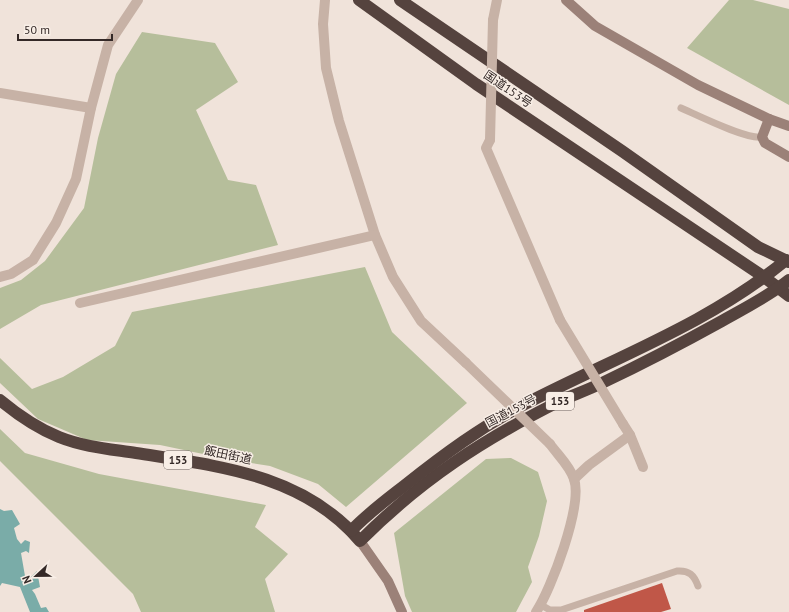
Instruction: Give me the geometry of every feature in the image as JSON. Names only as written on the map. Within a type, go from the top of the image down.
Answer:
[{"type":"highway","name":"国道153号","points":[[359,0],[476,84],[764,277],[789,296]]},
{"type":"highway","name":"国道153号","points":[[400,0],[622,151],[758,247],[788,260]]},
{"type":"highway","name":"国道153号","points":[[351,531],[431,464],[485,427],[527,403],[709,312],[788,260]]},
{"type":"highway","name":"国道153号","points":[[360,542],[390,512],[419,488],[450,464],[499,433],[683,342],[751,306],[789,280]]},
{"type":"highway","name":"飯田街道","points":[[0,400],[19,416],[38,428],[76,442],[239,470],[268,479],[297,492],[335,517],[351,531],[360,542]]},
{"type":"street","points":[[0,277],[11,274],[33,260],[56,223],[76,179],[91,108],[108,45],[138,0]]},
{"type":"street","points":[[497,0],[493,20],[490,140],[486,148],[560,320],[630,435],[643,467]]},
{"type":"street","points":[[566,0],[595,26],[698,86],[789,126]]},
{"type":"street","points":[[324,2],[323,24],[326,68],[339,121],[366,202],[375,235],[393,277],[422,322],[550,444],[574,479],[576,495],[566,540],[538,609]]},
{"type":"street","points":[[0,93],[91,108]]},
{"type":"street","points":[[769,118],[762,136],[766,143],[789,157]]},
{"type":"street","points":[[80,303],[375,235]]},
{"type":"street","points":[[574,479],[589,465],[630,435]]},
{"type":"street","name":"飯田街道","points":[[360,542],[388,581],[402,612]]},
{"type":"lane","points":[[681,108],[740,133],[757,138],[762,136]]},
{"type":"lane","points":[[538,609],[560,610],[677,571],[685,570],[691,573],[698,586]]},
{"type":"green space","points":[[729,0],[753,0],[789,9],[789,105],[687,48]]},
{"type":"green space","points":[[142,32],[215,43],[238,82],[196,110],[228,180],[256,185],[278,245],[41,305],[0,329],[0,288],[21,280],[45,261],[84,208],[98,138],[116,74]]},
{"type":"green space","points":[[365,267],[392,332],[467,403],[346,507],[318,484],[270,466],[160,445],[87,440],[38,419],[0,383],[0,358],[32,389],[63,377],[115,346],[132,312]]},
{"type":"green space","points":[[0,429],[25,453],[99,474],[266,505],[255,527],[288,554],[265,579],[275,612],[141,612],[133,594],[0,461]]},
{"type":"green space","points":[[511,458],[538,472],[547,501],[539,536],[528,567],[532,582],[516,612],[412,612],[405,596],[394,533],[486,459]]},
{"type":"water","points":[[0,509],[4,511],[12,510],[20,524],[14,528],[17,539],[21,544],[25,540],[30,542],[29,553],[26,551],[21,553],[25,576],[32,576],[37,571],[40,587],[32,590],[41,608],[46,607],[49,612],[30,612],[20,587],[2,583],[0,586]]},
{"type":"building","points":[[662,583],[671,609],[661,612],[584,612],[584,610]]}]
